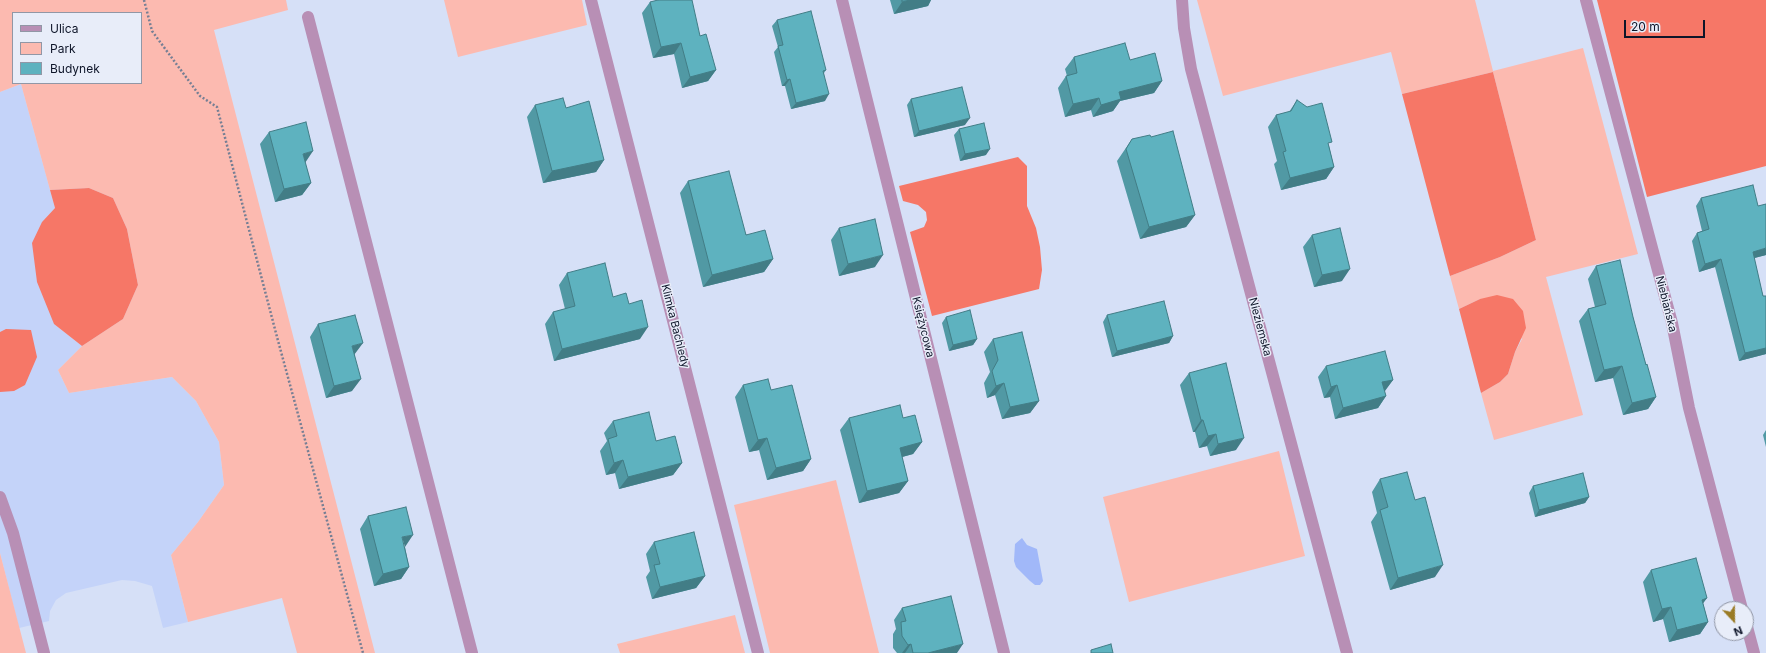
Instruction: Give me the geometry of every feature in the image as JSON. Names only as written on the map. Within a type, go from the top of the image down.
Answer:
[{"type":"street","name":"Klimka Bachledy","points":[[592,0],[758,653]]},
{"type":"street","name":"Księżycowa","points":[[842,0],[1004,653]]},
{"type":"street","name":"Nieziemska","points":[[1182,0],[1184,28],[1191,70],[1347,653]]},
{"type":"street","name":"Niebiańska","points":[[1586,0],[1668,309],[1689,408],[1740,601]]},
{"type":"street","points":[[308,17],[472,653]]},
{"type":"street","points":[[0,497],[14,540],[44,653]]},
{"type":"street","points":[[1751,641],[1754,653]]},
{"type":"path","points":[[144,0],[152,31],[200,96],[217,107],[283,359],[363,653]]},
{"type":"shaded area","points":[[1597,0],[1766,0],[1766,166],[1647,197]]},
{"type":"shaded area","points":[[1493,72],[1536,240],[1500,257],[1450,276],[1402,94]]},
{"type":"shaded area","points":[[21,84],[55,208],[42,222],[54,324],[82,346],[58,370],[69,393],[172,377],[196,401],[219,442],[224,485],[198,522],[171,555],[188,622],[163,628],[152,586],[135,581],[122,580],[66,593],[56,600],[50,611],[49,621],[19,628],[0,553],[0,92]]},
{"type":"shaded area","points":[[1018,157],[1027,166],[1027,206],[1036,228],[1040,247],[1042,270],[1039,289],[932,316],[910,232],[924,227],[927,220],[926,212],[918,205],[903,201],[899,186]]},
{"type":"shaded area","points":[[89,188],[113,198],[127,229],[138,285],[123,319],[82,346],[54,324],[37,282],[32,243],[42,222],[55,208],[50,190]]},
{"type":"shaded area","points":[[1497,295],[1513,299],[1523,311],[1526,328],[1515,352],[1508,374],[1500,382],[1481,393],[1459,309],[1480,299]]},
{"type":"shaded area","points":[[6,329],[31,330],[37,357],[25,385],[14,391],[0,392],[0,332]]},
{"type":"green space","points":[[0,0],[286,0],[288,10],[214,30],[375,653],[297,653],[282,598],[188,622],[171,555],[198,522],[224,485],[219,442],[196,401],[172,377],[69,393],[58,370],[82,346],[123,319],[138,285],[127,229],[113,198],[89,188],[50,190],[21,84],[0,92]]},
{"type":"green space","points":[[444,0],[582,0],[587,25],[458,57]]},
{"type":"green space","points":[[1197,0],[1475,0],[1493,71],[1583,48],[1638,254],[1546,277],[1583,415],[1494,440],[1481,393],[1500,382],[1508,374],[1515,352],[1522,339],[1480,299],[1459,309],[1450,276],[1500,257],[1536,240],[1493,72],[1402,94],[1391,52],[1223,96]]},
{"type":"green space","points":[[1279,451],[1305,556],[1129,602],[1103,497]]},
{"type":"green space","points":[[836,480],[879,653],[770,653],[734,505]]},
{"type":"green space","points":[[0,553],[26,653],[0,653]]},
{"type":"green space","points":[[735,615],[745,653],[620,653],[617,644]]},
{"type":"water","points":[[1022,538],[1027,545],[1037,549],[1043,581],[1040,585],[1035,585],[1016,567],[1014,561],[1015,544]]},
{"type":"building","points":[[658,0],[692,0],[700,36],[706,34],[716,70],[690,77],[681,43],[661,47],[650,2]]},
{"type":"building","points":[[811,11],[826,70],[823,71],[829,94],[796,103],[790,79],[787,80],[778,46],[783,45],[777,20]]},
{"type":"building","points":[[1125,43],[1130,60],[1155,53],[1162,81],[1119,92],[1121,99],[1101,105],[1099,98],[1073,104],[1066,76],[1077,73],[1074,57]]},
{"type":"building","points":[[962,87],[970,118],[919,131],[911,99]]},
{"type":"building","points":[[563,98],[566,108],[589,101],[604,160],[552,171],[535,105]]},
{"type":"building","points":[[1297,100],[1307,107],[1322,103],[1332,142],[1328,143],[1334,167],[1290,178],[1283,152],[1286,151],[1276,115],[1291,111]]},
{"type":"building","points":[[306,122],[313,151],[303,154],[311,183],[284,189],[269,132]]},
{"type":"building","points":[[984,123],[990,149],[965,154],[959,129]]},
{"type":"building","points":[[1173,131],[1195,215],[1149,227],[1126,149],[1132,139],[1150,135],[1151,137]]},
{"type":"building","points":[[729,171],[746,235],[765,230],[773,259],[712,275],[688,181]]},
{"type":"building","points":[[1753,185],[1758,206],[1766,204],[1766,248],[1753,252],[1763,296],[1766,296],[1766,348],[1745,353],[1721,259],[1705,264],[1697,233],[1709,229],[1701,198]]},
{"type":"building","points":[[875,219],[883,255],[848,264],[839,228]]},
{"type":"building","points":[[1340,228],[1350,269],[1322,275],[1312,235]]},
{"type":"building","points":[[1620,260],[1633,317],[1656,397],[1632,403],[1622,366],[1604,370],[1588,309],[1606,304],[1596,266]]},
{"type":"building","points":[[605,263],[613,297],[626,293],[629,304],[642,300],[648,327],[562,349],[553,312],[575,306],[567,273]]},
{"type":"building","points":[[1164,301],[1173,336],[1117,351],[1107,315]]},
{"type":"building","points":[[970,310],[977,339],[953,345],[946,317]]},
{"type":"building","points":[[355,315],[363,343],[352,346],[361,379],[334,386],[318,324]]},
{"type":"building","points":[[1022,332],[1039,401],[1010,407],[1004,383],[996,386],[992,371],[998,360],[993,339]]},
{"type":"building","points":[[1385,351],[1393,380],[1382,382],[1386,396],[1343,408],[1337,385],[1331,387],[1326,366]]},
{"type":"building","points":[[1226,363],[1244,438],[1218,444],[1216,434],[1208,436],[1203,420],[1201,420],[1189,373]]},
{"type":"building","points":[[768,379],[771,390],[792,385],[811,459],[776,468],[767,438],[758,440],[743,385]]},
{"type":"building","points":[[900,405],[903,418],[915,415],[922,442],[900,448],[908,481],[867,491],[849,418]]},
{"type":"building","points":[[649,412],[656,441],[675,436],[682,463],[628,477],[623,460],[614,463],[608,439],[617,436],[613,421]]},
{"type":"building","points":[[1407,472],[1415,500],[1425,497],[1443,565],[1398,578],[1380,510],[1388,507],[1380,479]]},
{"type":"building","points":[[1583,473],[1589,497],[1539,510],[1533,486]]},
{"type":"building","points":[[406,507],[413,535],[402,537],[409,567],[383,574],[368,516]]},
{"type":"building","points":[[694,532],[705,576],[660,587],[654,565],[660,564],[654,542]]},
{"type":"building","points":[[1696,558],[1707,598],[1702,600],[1708,622],[1677,630],[1671,607],[1662,609],[1651,570]]},
{"type":"building","points":[[951,596],[963,644],[928,653],[913,653],[911,644],[908,645],[902,636],[901,622],[906,621],[902,608]]},
{"type":"building","points":[[1111,644],[1113,653],[1091,653],[1091,650]]}]
